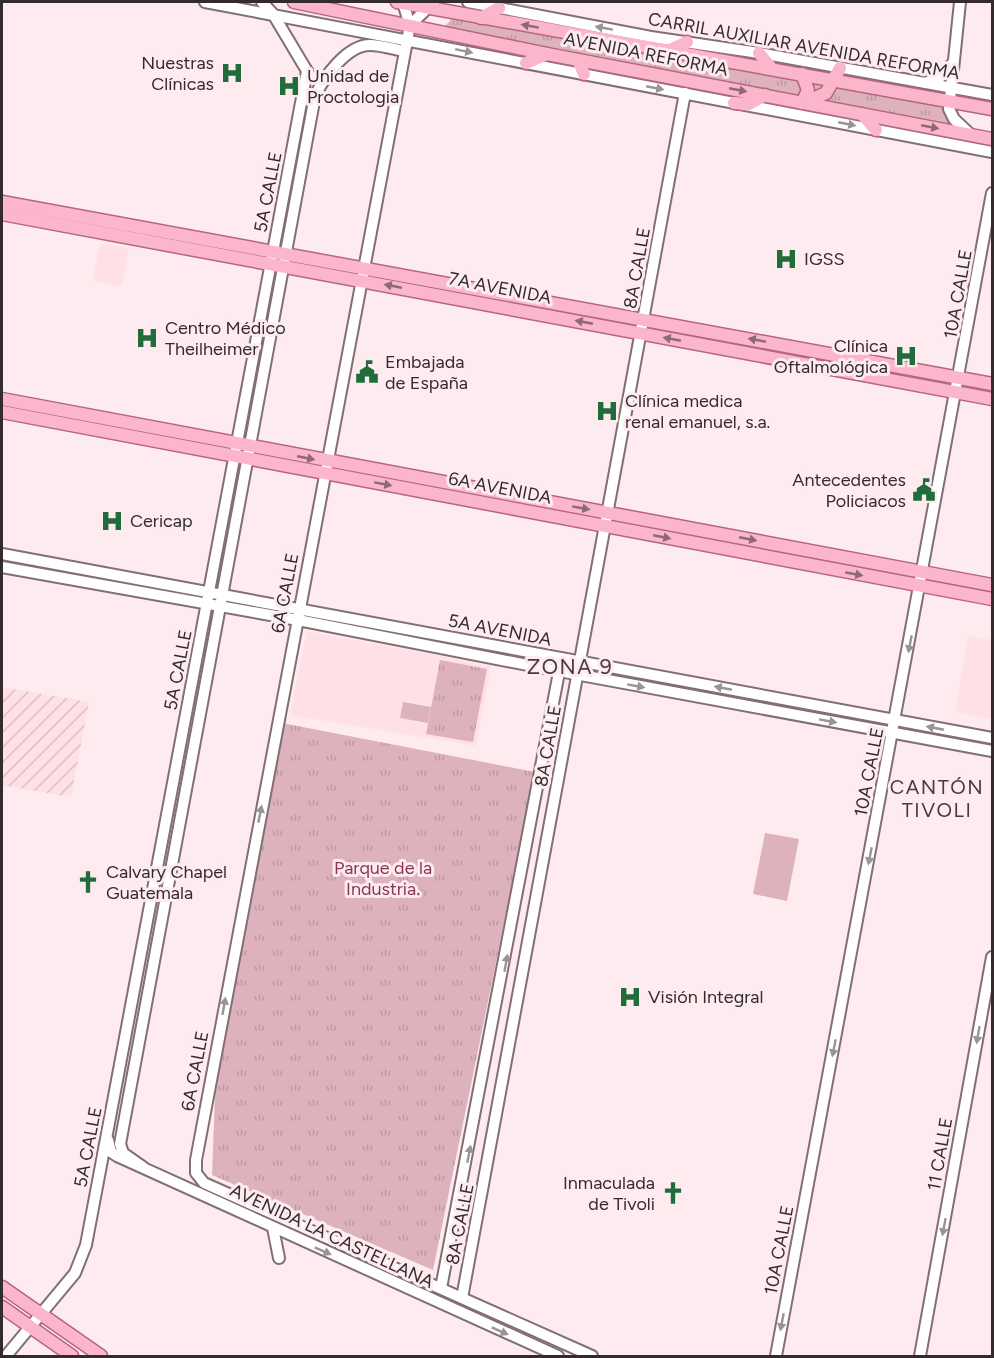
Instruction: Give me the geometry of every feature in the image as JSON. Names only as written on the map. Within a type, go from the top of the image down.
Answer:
[{"type":"main road","name":"AVENIDA REFORMA","points":[[294,2],[547,54],[993,139]]},
{"type":"main road","name":"AVENIDA REFORMA","points":[[400,2],[432,5],[482,18],[772,69],[802,74],[838,74],[950,94],[993,109]]},
{"type":"main road","points":[[482,18],[499,8]]},
{"type":"main road","points":[[668,51],[687,42]]},
{"type":"main road","points":[[759,53],[772,69]]},
{"type":"main road","points":[[526,63],[547,54]]},
{"type":"main road","points":[[578,60],[584,74]]},
{"type":"main road","points":[[802,74],[808,90],[802,103]]},
{"type":"main road","points":[[802,103],[821,97],[838,74]]},
{"type":"main road","points":[[734,103],[749,104],[765,95]]},
{"type":"main road","points":[[862,114],[876,130]]},
{"type":"main road","name":"7A AVENIDA","points":[[2,202],[279,254],[362,274],[642,333],[993,399]]},
{"type":"main road","name":"7A AVENIDA","points":[[2,214],[277,267],[362,274],[644,319],[993,384]]},
{"type":"main road","name":"6A AVENIDA","points":[[2,399],[243,445],[326,468],[605,526],[993,599]]},
{"type":"main road","name":"6A AVENIDA","points":[[2,412],[241,458],[326,468],[608,513],[993,585]]},
{"type":"main road","points":[[2,1287],[101,1356]]},
{"type":"main road","points":[[2,1307],[72,1356]]},
{"type":"street","points":[[205,2],[993,151]]},
{"type":"street","name":"5A CALLE","points":[[262,2],[273,14],[307,71],[315,96]]},
{"type":"street","points":[[400,2],[410,25],[432,5]]},
{"type":"street","name":"CARRIL AUXILIAR AVENIDA REFORMA","points":[[468,2],[759,53],[838,74],[922,83],[950,94],[993,95]]},
{"type":"street","points":[[960,2],[950,94],[951,114],[969,134],[993,151]]},
{"type":"street","name":"6A CALLE","points":[[195,1167],[410,25]]},
{"type":"street","name":"5A CALLE","points":[[279,254],[315,96],[331,72],[359,47],[373,45],[404,51]]},
{"type":"street","points":[[922,83],[940,77],[953,63]]},
{"type":"street","name":"5A CALLE","points":[[143,1167],[123,1153],[120,1144],[219,607],[243,445],[277,267],[307,71]]},
{"type":"street","name":"8A CALLE","points":[[462,1298],[685,93]]},
{"type":"street","name":"10A CALLE","points":[[776,1356],[993,193]]},
{"type":"street","name":"5A CALLE","points":[[6,1356],[75,1273],[86,1245],[209,593],[241,458]]},
{"type":"street","name":"5A AVENIDA","points":[[2,554],[221,595],[298,615],[560,672],[993,751]]},
{"type":"street","name":"5A AVENIDA","points":[[2,567],[219,607],[298,615],[562,658],[993,738]]},
{"type":"street","name":"8A CALLE","points":[[441,1288],[562,658]]},
{"type":"street","points":[[749,706],[751,693]]},
{"type":"street","name":"11 CALLE","points":[[920,1356],[993,957]]},
{"type":"street","name":"AVENIDA LA CASTELLANA","points":[[107,1133],[113,1154],[558,1356]]},
{"type":"street","name":"AVENIDA LA CASTELLANA","points":[[195,1167],[197,1176],[204,1183],[592,1356]]},
{"type":"street","points":[[290,1236],[289,1226],[297,1223]]},
{"type":"street","points":[[273,1228],[279,1258]]},
{"type":"street","points":[[418,1293],[441,1288]]},
{"type":"street","points":[[418,1293],[448,1301],[462,1298]]},
{"type":"shaded area","points":[[100,244],[129,248],[122,286],[93,281]]},
{"type":"shaded area","points":[[307,631],[491,666],[476,746],[290,715]]},
{"type":"shaded area","points":[[968,636],[992,640],[992,719],[955,712]]},
{"type":"shaded area","points":[[2,687],[89,702],[71,797],[2,785]]},
{"type":"green space","points":[[453,18],[943,106],[951,126],[969,139],[434,37]]},
{"type":"green space","points":[[440,660],[487,669],[473,742],[426,734]]},
{"type":"green space","points":[[403,702],[431,707],[428,723],[400,718]]},
{"type":"green space","name":"Parque de la Industria.","points":[[282,723],[535,772],[433,1270],[212,1175],[216,1069]]},
{"type":"green space","points":[[765,833],[799,839],[787,901],[753,894]]},
{"type":"place","name":"Nuestras Clínicas","points":[[232,73]]},
{"type":"place","name":"Unidad de Proctologia","points":[[289,86]]},
{"type":"place","name":"IGSS","points":[[786,259]]},
{"type":"place","name":"Centro Médico Theilheimer","points":[[147,338]]},
{"type":"place","name":"Clínica Oftalmológica","points":[[906,356]]},
{"type":"place","name":"Embajada de España","points":[[367,372]]},
{"type":"place","name":"Clínica medica renal emanuel, s.a.","points":[[607,411]]},
{"type":"place","name":"Antecedentes Policiacos","points":[[924,490]]},
{"type":"place","name":"Cericap","points":[[112,521]]},
{"type":"place","name":"Calvary Chapel Guatemala","points":[[88,882]]},
{"type":"place","name":"Visión Integral","points":[[630,997]]},
{"type":"place","name":"Inmaculada de Tivoli","points":[[673,1193]]},
{"type":"district","name":"ZONA 9","points":[[570,667]]},
{"type":"district","name":"CANTÓN TIVOLI","points":[[937,798]]}]
